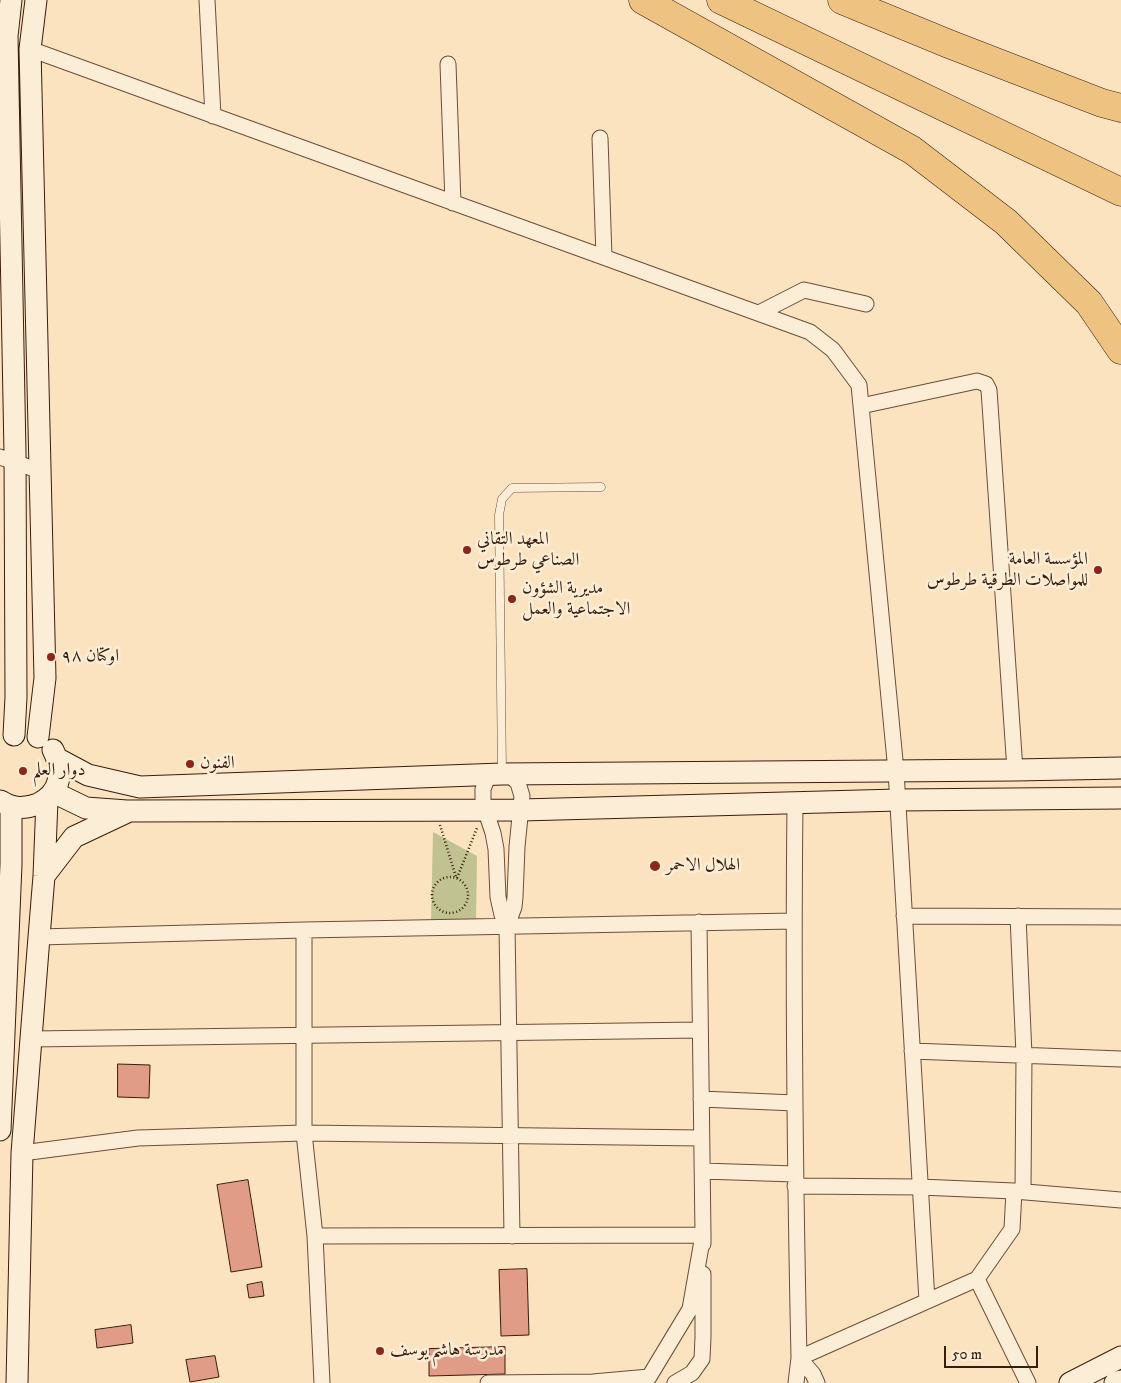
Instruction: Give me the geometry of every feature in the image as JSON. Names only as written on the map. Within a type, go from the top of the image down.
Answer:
[{"type":"highway","points":[[643,0],[912,150],[1006,222],[1089,303],[1121,350]]},
{"type":"highway","points":[[721,0],[1121,192]]},
{"type":"highway","points":[[842,0],[949,44],[1121,108]]},
{"type":"main road","points":[[11,0],[4,44],[8,562],[16,697],[7,738],[26,734],[38,738],[53,750],[60,768],[59,781],[50,796],[22,1153],[16,1383]]},
{"type":"main road","points":[[36,0],[30,49],[45,678],[38,738]]},
{"type":"main road","points":[[58,759],[88,776],[140,787],[500,774],[1121,768]]},
{"type":"main road","points":[[0,1130],[11,864],[6,803],[30,808],[50,796],[86,808],[127,812],[521,810],[898,800],[1121,798]]},
{"type":"main road","points":[[44,876],[74,837],[127,812]]},
{"type":"main road","points":[[1070,1383],[1121,1357]]},
{"type":"main road","points":[[1115,1383],[1121,1381]]},
{"type":"street","points":[[207,0],[213,116]]},
{"type":"street","points":[[30,49],[810,332],[833,350],[859,385],[896,771],[927,1301]]},
{"type":"street","points":[[448,64],[453,203]]},
{"type":"street","points":[[600,138],[604,258]]},
{"type":"street","points":[[760,313],[804,290],[866,304]]},
{"type":"street","points":[[861,406],[977,381],[986,384],[989,390],[1015,770]]},
{"type":"street","points":[[8,460],[40,471]]},
{"type":"street","points":[[507,926],[502,915],[498,897],[496,849],[493,833],[483,803],[483,789],[500,774],[514,778],[521,789],[522,796],[514,907],[507,926],[512,1236]]},
{"type":"street","points":[[796,803],[794,921],[795,1180],[799,1358],[796,1383]]},
{"type":"street","points":[[904,916],[1121,917]]},
{"type":"street","points":[[799,1358],[978,1279],[1012,1230],[1018,1191],[1024,1055],[1018,916]]},
{"type":"street","points":[[39,937],[794,921]]},
{"type":"street","points":[[674,1383],[692,1373],[702,1359],[699,922]]},
{"type":"street","points":[[304,930],[304,1134],[315,1236],[322,1383]]},
{"type":"street","points":[[31,1039],[700,1030]]},
{"type":"street","points":[[912,1051],[1121,1059]]},
{"type":"street","points":[[701,1099],[795,1103]]},
{"type":"street","points":[[22,1153],[138,1138],[304,1134],[701,1138]]},
{"type":"street","points":[[702,1171],[795,1180],[1018,1191],[1121,1200]]},
{"type":"street","points":[[315,1236],[702,1235]]},
{"type":"street","points":[[488,1383],[593,1382],[649,1377],[690,1309],[702,1235]]},
{"type":"street","points":[[978,1279],[1028,1383]]},
{"type":"street","points":[[799,1358],[813,1374],[817,1383]]},
{"type":"lane","points":[[500,774],[499,515],[502,499],[512,488],[601,487]]},
{"type":"path","points":[[435,810],[457,878],[466,886],[468,897],[466,903],[458,911],[446,912],[436,906],[432,895],[433,889],[440,880],[451,877],[457,878]]},
{"type":"path","points":[[457,878],[484,810]]},
{"type":"green space","points":[[433,832],[477,856],[476,921],[431,921]]},
{"type":"building","points":[[118,1064],[150,1065],[149,1098],[118,1097]]},
{"type":"building","points":[[248,1180],[262,1267],[231,1272],[217,1185]]},
{"type":"building","points":[[527,1269],[529,1335],[501,1336],[499,1270]]},
{"type":"building","points":[[262,1282],[264,1296],[249,1298],[247,1285]]},
{"type":"building","points":[[131,1325],[133,1343],[97,1348],[95,1330]]},
{"type":"building","points":[[505,1347],[505,1374],[429,1376],[429,1349]]},
{"type":"building","points":[[215,1356],[219,1377],[190,1382],[186,1360]]},
{"type":"place","name":"المعهد التقاني الصناعي طرطوس","points":[[467,550]]},
{"type":"place","name":"المؤسسة العامة للمواصلات الطرقية طرطوس","points":[[1098,570]]},
{"type":"place","name":"مديرية الشؤون الاجتماعية والعمل","points":[[512,599]]},
{"type":"place","name":"اوكتان ٩٨","points":[[51,657]]},
{"type":"place","name":"الفنون","points":[[190,764]]},
{"type":"place","name":"دوار العلم","points":[[23,771]]},
{"type":"place","name":"الهلال الاحمر","points":[[655,866]]},
{"type":"place","name":"مدرسة هاشم يوسف","points":[[380,1351]]}]
